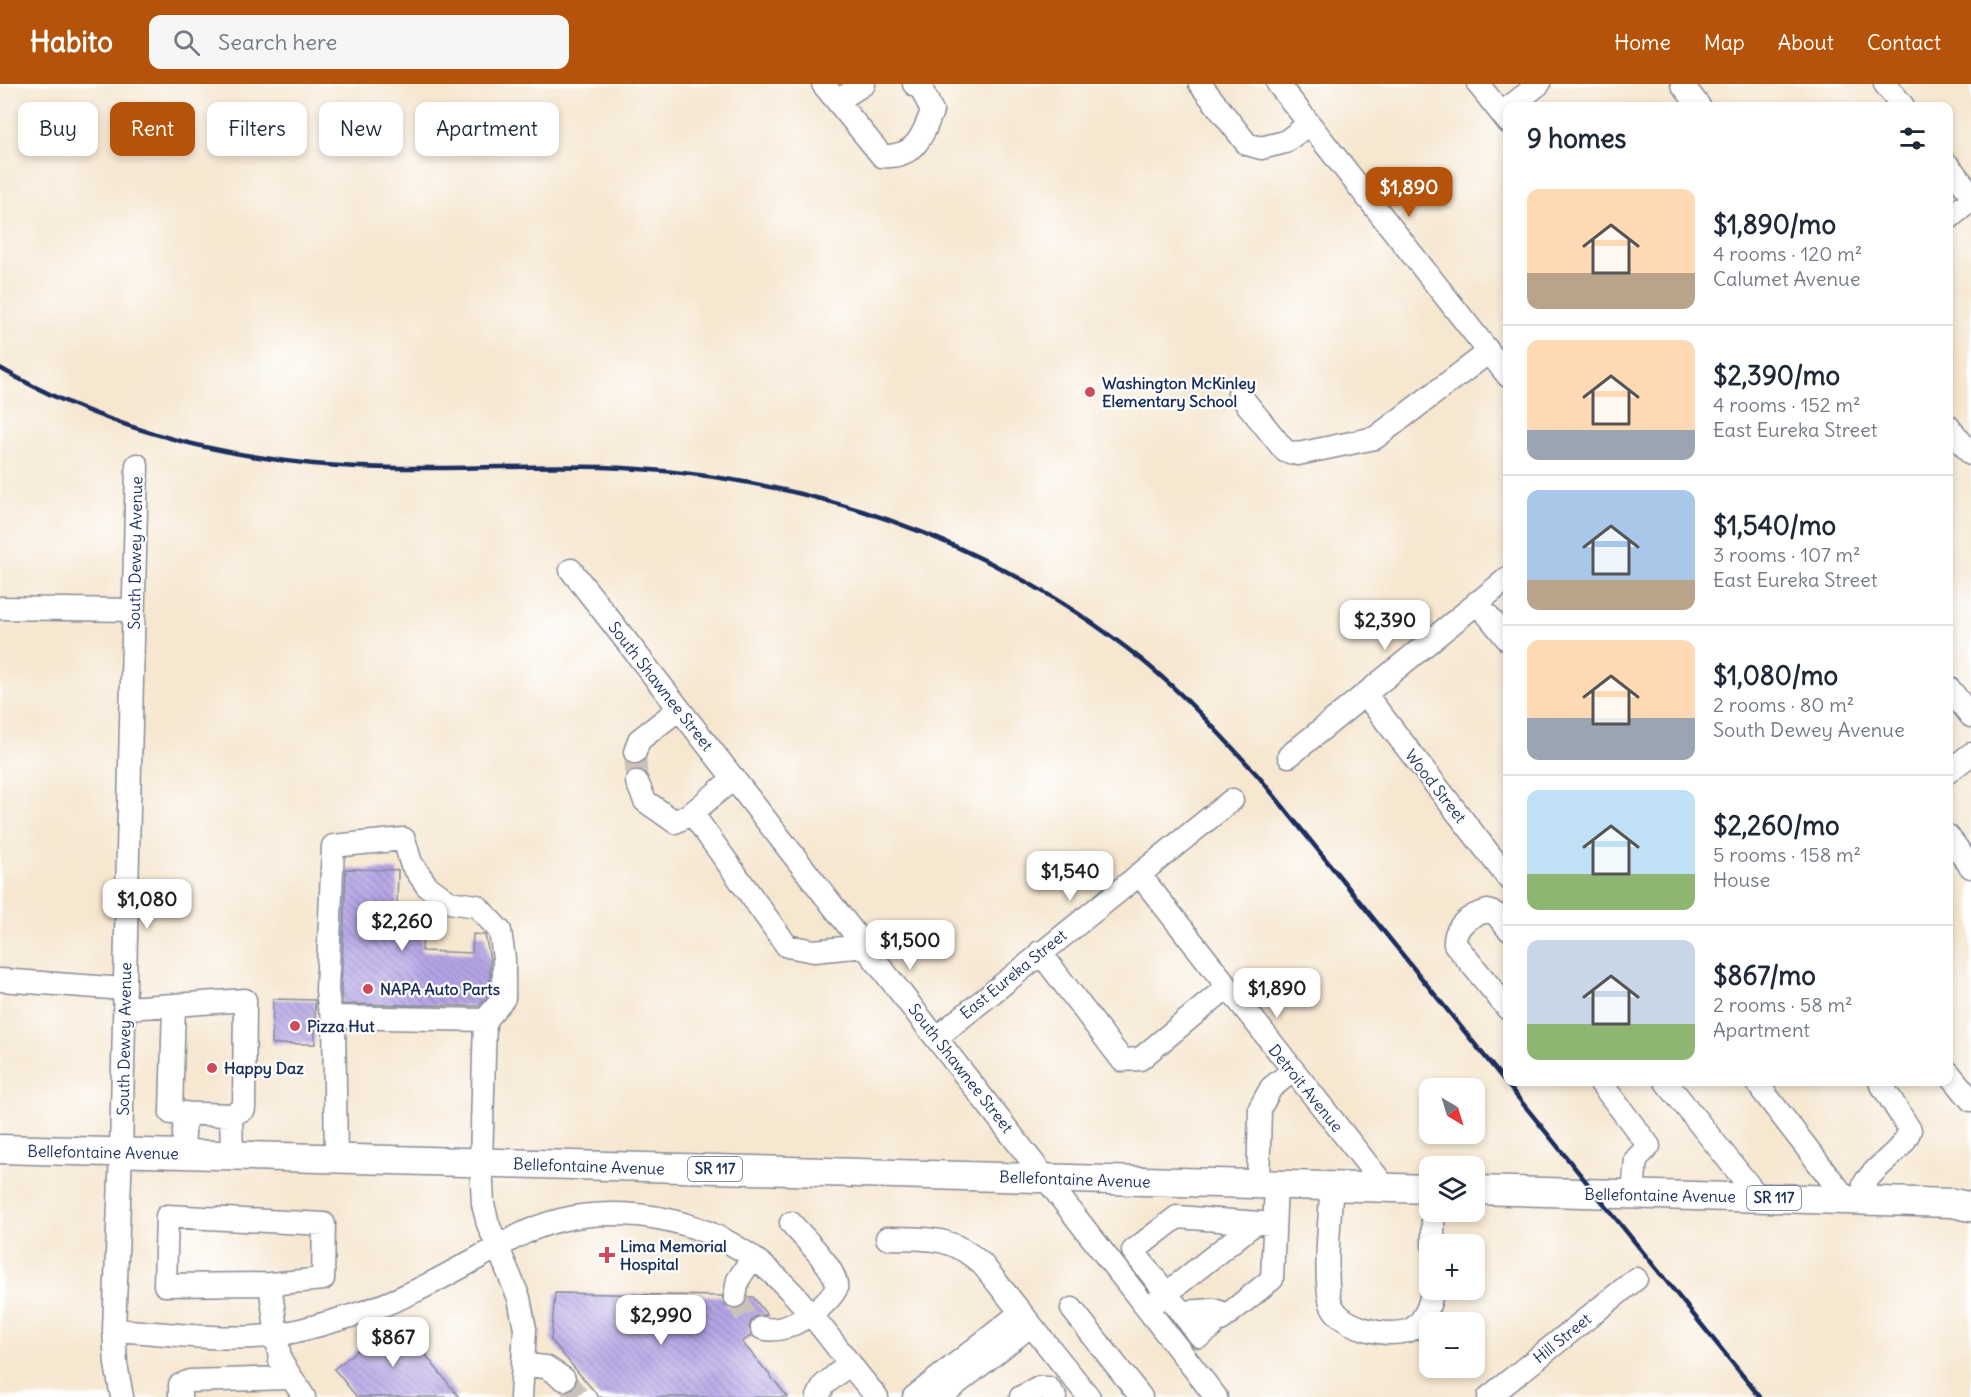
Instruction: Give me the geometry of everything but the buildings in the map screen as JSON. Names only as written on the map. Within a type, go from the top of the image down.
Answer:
[{"type":"main road","name":"Bellefontaine Avenue","points":[[0,1149],[1419,1189]]},
{"type":"main road","name":"Bellefontaine Avenue","points":[[1485,1190],[1965,1203]]},
{"type":"street","points":[[864,84],[830,92],[882,156],[898,157],[913,148],[925,130],[932,111],[922,90],[914,84]]},
{"type":"street","points":[[1200,84],[1247,144],[1261,148],[1285,142],[1309,123]]},
{"type":"street","points":[[1278,84],[1503,370]]},
{"type":"street","points":[[1478,84],[1503,109]]},
{"type":"street","points":[[1519,102],[1539,84]]},
{"type":"street","points":[[1682,84],[1696,102]]},
{"type":"street","points":[[1885,84],[1900,102]]},
{"type":"street","points":[[1953,171],[1971,194]]},
{"type":"street","points":[[1953,215],[1971,200]]},
{"type":"street","points":[[1239,394],[1285,451],[1298,454],[1375,438],[1489,352]]},
{"type":"street","points":[[1953,432],[1971,454]]},
{"type":"street","name":"South Dewey Avenue","points":[[122,1397],[116,1364],[114,1330],[121,1152],[137,465]]},
{"type":"street","name":"South Shawnee Street","points":[[571,570],[1048,1178],[1216,1397]]},
{"type":"street","points":[[1289,756],[1503,582]]},
{"type":"street","points":[[1478,602],[1503,634]]},
{"type":"street","points":[[0,608],[132,610]]},
{"type":"street","points":[[1953,693],[1971,716]]},
{"type":"street","name":"Wood Street","points":[[1365,694],[1503,872]]},
{"type":"street","points":[[635,752],[639,740],[679,709]]},
{"type":"street","points":[[1953,768],[1971,754]]},
{"type":"street","points":[[637,782],[645,801],[675,822],[692,813],[734,778]]},
{"type":"street","name":"East Eureka Street","points":[[936,1038],[1040,952],[1232,800]]},
{"type":"street","points":[[692,813],[787,946],[814,951],[864,946]]},
{"type":"street","points":[[336,1159],[334,1017],[329,1007],[327,990],[333,846],[404,839],[411,863],[427,886],[449,902],[477,906],[500,931],[504,958],[504,998],[485,1020],[481,1163],[483,1204],[497,1248],[519,1298],[525,1329],[521,1397]]},
{"type":"street","points":[[1953,843],[1971,867]]},
{"type":"street","name":"Detroit Avenue","points":[[1138,874],[1386,1188]]},
{"type":"street","points":[[1503,923],[1496,914],[1488,910],[1468,919],[1458,927],[1455,937],[1455,944],[1503,1003]]},
{"type":"street","points":[[1040,952],[1122,1060],[1140,1059],[1227,988]]},
{"type":"street","points":[[0,980],[174,1005],[245,1000],[244,1109],[231,1115],[171,1113],[174,1005]]},
{"type":"street","points":[[334,1017],[485,1020]]},
{"type":"street","points":[[1264,1224],[1177,1217],[1133,1251],[1200,1336],[1272,1279],[1264,1224],[1267,1184],[1260,1108],[1271,1088],[1292,1071]]},
{"type":"street","points":[[1953,1078],[1971,1100]]},
{"type":"street","points":[[1603,1086],[1649,1146],[1636,1159],[1633,1194]]},
{"type":"street","points":[[1669,1086],[1759,1198]]},
{"type":"street","points":[[1759,1086],[1857,1200],[1869,1175],[1899,1149],[1910,1130],[1882,1086]]},
{"type":"street","points":[[183,1154],[185,1113]]},
{"type":"street","points":[[231,1115],[232,1155]]},
{"type":"street","points":[[1332,1186],[1328,1230],[1329,1292],[1332,1305],[1338,1313],[1347,1322],[1364,1328],[1378,1331],[1407,1331],[1415,1326],[1428,1311],[1430,1300]]},
{"type":"street","points":[[114,1330],[214,1336],[277,1335],[353,1316],[395,1300],[514,1238],[555,1223],[597,1215],[655,1217],[694,1227],[715,1236],[752,1258],[810,1314],[877,1397]]},
{"type":"street","points":[[167,1216],[324,1224],[323,1279],[270,1284],[165,1285],[167,1216]]},
{"type":"street","points":[[762,1328],[770,1331],[782,1330],[810,1314],[833,1294],[837,1281],[791,1223]]},
{"type":"street","points":[[1147,1309],[1264,1224]]},
{"type":"street","points":[[887,1238],[936,1239],[960,1246],[982,1264],[1089,1397]]},
{"type":"street","points":[[735,1296],[738,1280],[752,1258]]},
{"type":"street","name":"Hill Street","points":[[1489,1397],[1636,1279]]},
{"type":"street","points":[[270,1284],[280,1360],[304,1397]]},
{"type":"street","points":[[1072,1309],[1141,1397]]},
{"type":"street","points":[[914,1397],[1025,1319]]},
{"type":"street","points":[[940,1397],[1025,1319]]},
{"type":"street","points":[[818,1397],[824,1385],[850,1363]]},
{"type":"street","points":[[524,1365],[546,1367],[564,1379]]},
{"type":"street","points":[[180,1397],[180,1385],[190,1381],[290,1378]]},
{"type":"street","points":[[1021,1397],[1039,1388],[1048,1388],[1055,1397]]},
{"type":"tunnel","points":[[635,752],[637,782]]},
{"type":"tunnel","points":[[735,1296],[747,1319],[762,1328]]},
{"type":"tunnel","points":[[564,1379],[578,1397]]},
{"type":"railway","points":[[0,368],[36,388],[112,420],[151,433],[232,453],[349,467],[566,466],[676,472],[748,483],[819,498],[888,520],[955,546],[1020,579],[1082,616],[1142,660],[1188,702],[1259,777],[1503,1079]]},
{"type":"railway","points":[[1509,1086],[1760,1397]]},
{"type":"place","name":"Washington McKinley Elementary School","points":[[1090,392]]},
{"type":"place","name":"NAPA Auto Parts","points":[[368,989]]},
{"type":"place","name":"Pizza Hut","points":[[295,1026]]},
{"type":"place","name":"Happy Daz","points":[[212,1068]]},
{"type":"place","name":"Lima Memorial Hospital","points":[[607,1255]]}]
